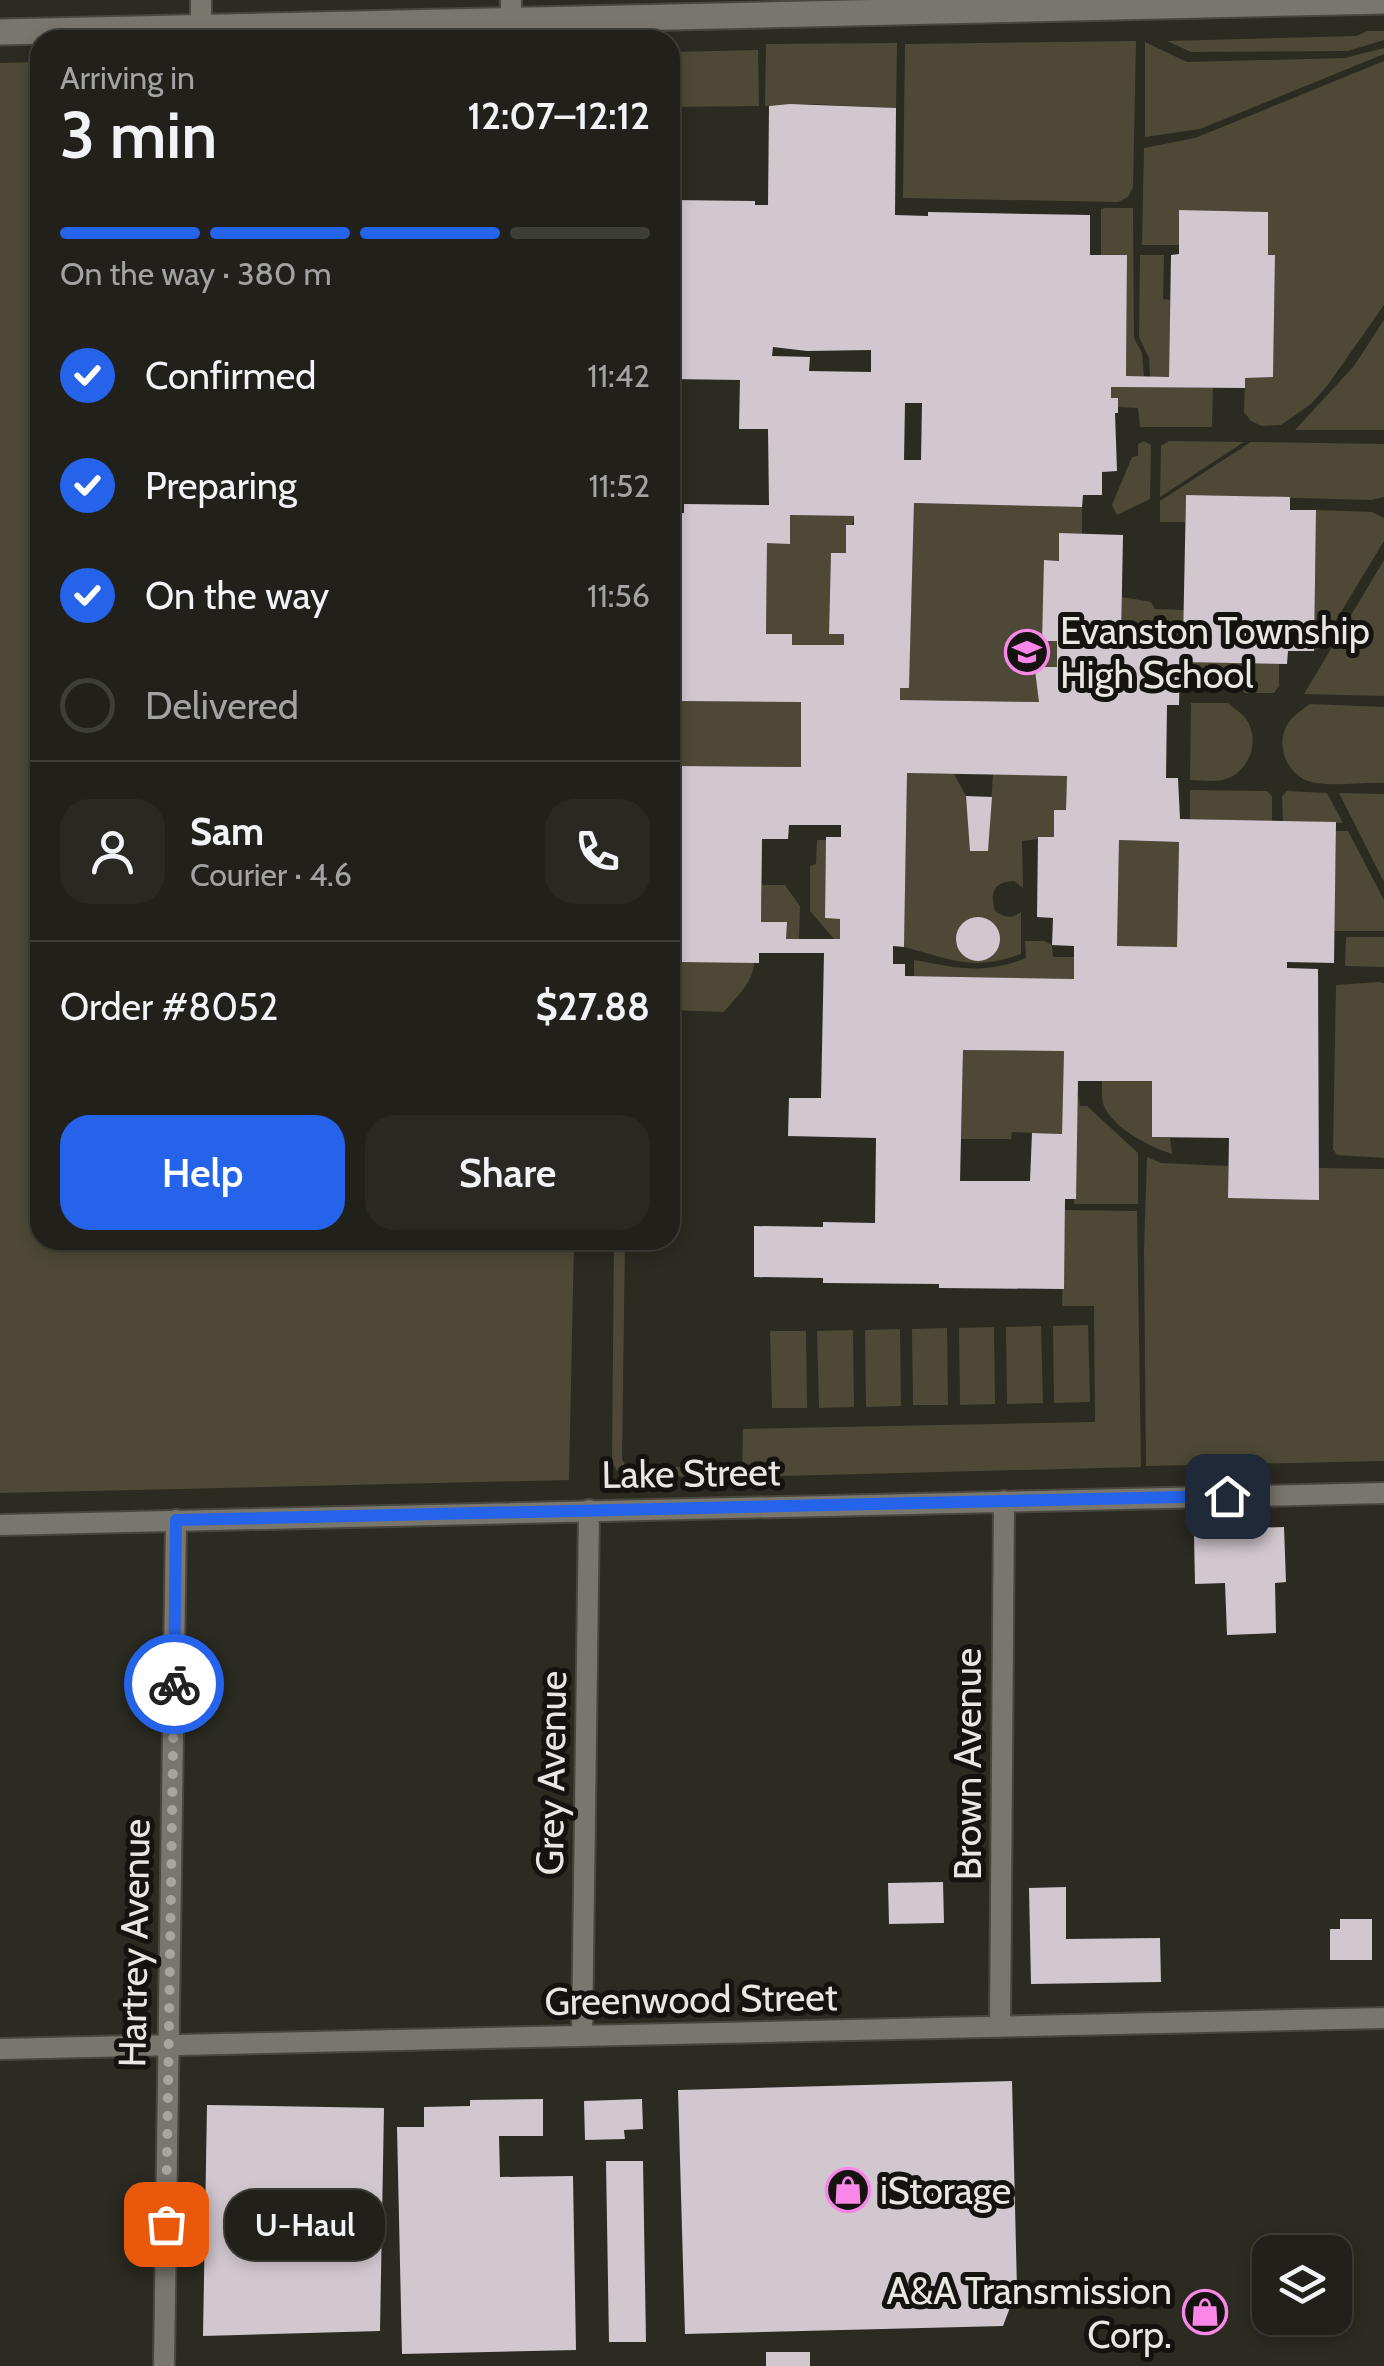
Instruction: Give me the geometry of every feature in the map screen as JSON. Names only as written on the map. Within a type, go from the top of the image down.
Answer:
[{"type":"street","points":[[201,0],[201,28]]},
{"type":"street","points":[[100,30],[511,10],[1384,1]]},
{"type":"street","points":[[0,32],[30,31]]},
{"type":"street","name":"Lake Street","points":[[0,1525],[1384,1493]]},
{"type":"street","name":"Brown Avenue","points":[[1000,2027],[1004,1501]]},
{"type":"street","name":"Grey Avenue","points":[[582,2036],[589,1510]]},
{"type":"street","name":"Hartrey Avenue","points":[[164,2366],[176,1520]]},
{"type":"street","name":"Greenwood Street","points":[[0,2049],[1384,2018]]},
{"type":"shaded area","points":[[1367,31],[1384,31],[1384,40],[1348,51],[1191,52],[1167,41],[1357,36]]},
{"type":"shaded area","points":[[1136,41],[1133,187],[1128,197],[1118,202],[903,198],[905,44]]},
{"type":"shaded area","points":[[1145,42],[1187,62],[1345,58],[1384,48],[1384,54],[1200,129],[1145,137]]},
{"type":"shaded area","points":[[897,43],[896,108],[765,106],[766,44]]},
{"type":"shaded area","points":[[758,50],[759,106],[680,107],[680,52]]},
{"type":"shaded area","points":[[1384,61],[1384,305],[1311,404],[1281,425],[1262,426],[1244,412],[1245,378],[1273,376],[1275,256],[1268,255],[1268,212],[1180,210],[1179,245],[1142,245],[1144,148],[1195,138]]},
{"type":"shaded area","points":[[30,62],[30,1250],[574,1250],[569,1480],[0,1493],[0,63]]},
{"type":"shaded area","points":[[1133,208],[1134,338],[1142,353],[1144,377],[1126,376],[1127,256],[1101,255],[1101,209]]},
{"type":"shaded area","points":[[1140,255],[1164,255],[1163,299],[1170,300],[1169,377],[1150,377],[1149,358],[1139,337]]},
{"type":"shaded area","points":[[1384,320],[1384,430],[1295,430],[1354,366]]},
{"type":"shaded area","points":[[1111,387],[1213,388],[1212,427],[1140,427],[1138,408],[1118,407],[1111,398]]},
{"type":"shaded area","points":[[1144,441],[1151,445],[1150,499],[1117,515],[1112,505],[1132,457],[1138,456],[1138,444]]},
{"type":"shaded area","points":[[1169,441],[1244,442],[1160,497],[1161,446]]},
{"type":"shaded area","points":[[1251,442],[1384,444],[1384,497],[1371,500],[1186,495],[1185,522],[1160,522],[1160,501]]},
{"type":"shaded area","points":[[914,503],[1082,507],[1082,534],[1060,533],[1059,561],[1045,560],[1042,640],[1057,641],[1057,667],[1036,670],[1039,702],[900,700],[900,688],[909,688]]},
{"type":"shaded area","points":[[1316,510],[1372,512],[1384,518],[1384,541],[1314,651]]},
{"type":"shaded area","points":[[790,515],[854,516],[846,553],[831,553],[829,634],[844,634],[844,645],[792,646],[791,634],[766,634],[767,543],[790,543]]},
{"type":"shaded area","points":[[1384,560],[1384,696],[1304,694]]},
{"type":"shaded area","points":[[1122,597],[1151,602],[1155,609],[1184,610],[1183,641],[1121,640]]},
{"type":"shaded area","points":[[1192,662],[1279,664],[1279,686],[1274,693],[1244,693],[1240,678],[1192,678]]},
{"type":"shaded area","points":[[682,701],[801,702],[801,767],[680,766]]},
{"type":"shaded area","points":[[1191,703],[1228,703],[1247,720],[1253,742],[1244,767],[1237,773],[1222,780],[1190,780]]},
{"type":"shaded area","points":[[1310,704],[1384,707],[1384,783],[1311,782],[1291,768],[1283,752],[1283,734],[1292,719]]},
{"type":"shaded area","points":[[907,773],[954,774],[966,796],[971,851],[988,851],[993,774],[1067,776],[1066,810],[1054,810],[1054,837],[1022,841],[1023,888],[1014,881],[1007,882],[997,886],[993,894],[995,911],[1008,917],[1021,912],[1021,954],[975,963],[904,947]]},
{"type":"shaded area","points":[[1190,790],[1267,791],[1272,796],[1272,821],[1190,819]]},
{"type":"shaded area","points":[[1287,791],[1327,793],[1343,823],[1283,821],[1282,796]]},
{"type":"shaded area","points":[[1339,793],[1384,794],[1384,882]]},
{"type":"shaded area","points":[[1336,831],[1348,831],[1384,900],[1384,931],[1334,931]]},
{"type":"shaded area","points":[[817,840],[826,840],[825,918],[840,919],[840,939],[834,939],[810,911],[810,866],[816,864]]},
{"type":"shaded area","points":[[1119,840],[1179,842],[1177,947],[1117,946]]},
{"type":"shaded area","points":[[762,885],[785,885],[800,906],[799,939],[786,939],[786,922],[761,922]]},
{"type":"shaded area","points":[[1346,937],[1384,937],[1384,967],[1345,966]]},
{"type":"shaded area","points":[[1025,941],[1052,945],[1053,957],[1074,957],[1074,979],[914,976],[914,960],[970,968],[1011,963],[1026,958]]},
{"type":"shaded area","points":[[680,961],[754,962],[748,983],[724,1012],[680,1010]]},
{"type":"shaded area","points":[[1384,983],[1384,1158],[1337,1155],[1333,1149],[1336,985]]},
{"type":"shaded area","points":[[963,1050],[1064,1051],[1062,1134],[1012,1132],[1011,1139],[961,1139]]},
{"type":"shaded area","points":[[1102,1081],[1152,1081],[1152,1137],[1170,1138],[1172,1154],[1143,1142],[1116,1122],[1103,1103]]},
{"type":"shaded area","points":[[1078,1094],[1080,1106],[1087,1106],[1138,1153],[1138,1204],[1074,1204]]},
{"type":"shaded area","points":[[1147,1157],[1161,1163],[1228,1166],[1229,1198],[1318,1200],[1319,1168],[1384,1169],[1384,1461],[1146,1466]]},
{"type":"shaded area","points":[[1065,1210],[1137,1211],[1141,1467],[742,1477],[743,1429],[1095,1422],[1094,1306],[1062,1306]]},
{"type":"shaded area","points":[[614,1250],[625,1250],[622,1459],[626,1467],[711,1467],[720,1477],[625,1476],[616,1470],[612,1460]]},
{"type":"shaded area","points":[[1088,1325],[1090,1402],[1054,1403],[1053,1326]]},
{"type":"shaded area","points":[[1041,1326],[1043,1403],[1007,1404],[1006,1327]]},
{"type":"shaded area","points":[[994,1327],[995,1404],[960,1405],[959,1328]]},
{"type":"shaded area","points":[[947,1328],[948,1405],[913,1405],[912,1329]]},
{"type":"shaded area","points":[[900,1329],[901,1406],[866,1407],[865,1330]]},
{"type":"shaded area","points":[[853,1330],[854,1407],[819,1408],[817,1331]]},
{"type":"shaded area","points":[[770,1331],[806,1331],[807,1408],[772,1408]]},
{"type":"building","name":"Evanston Township High School","points":[[769,106],[896,108],[895,215],[1090,215],[1090,255],[1127,255],[1126,376],[1169,377],[1171,255],[1179,254],[1179,210],[1268,212],[1268,255],[1275,255],[1273,377],[1245,378],[1245,388],[1111,387],[1111,398],[1118,398],[1117,471],[1102,472],[1102,495],[1083,495],[1082,507],[914,503],[909,688],[900,688],[900,700],[1039,702],[1035,670],[1057,667],[1057,641],[1042,641],[1044,560],[1059,561],[1059,533],[1123,535],[1121,640],[1183,641],[1186,495],[1290,497],[1290,510],[1316,510],[1314,651],[1288,651],[1287,664],[1180,662],[1179,705],[1167,705],[1166,778],[1178,778],[1180,819],[1336,822],[1334,963],[1287,962],[1287,968],[1318,969],[1319,1200],[1228,1198],[1229,1138],[1152,1137],[1152,1081],[1078,1081],[1076,1199],[1065,1199],[1064,1289],[939,1288],[939,1284],[823,1283],[823,1278],[754,1277],[754,1226],[875,1223],[876,1138],[788,1136],[789,1098],[821,1098],[824,953],[759,953],[759,963],[680,962],[680,766],[801,767],[801,702],[680,701],[680,513],[684,513],[684,504],[769,505],[768,429],[739,429],[740,380],[680,379],[680,200],[755,201],[755,205],[768,205]],"holes":[[[773,347],[871,350],[871,372],[809,371],[810,357],[772,356]],[[905,403],[922,403],[921,460],[904,460]],[[790,515],[854,516],[854,525],[846,525],[846,553],[831,553],[829,634],[844,634],[844,645],[792,645],[792,634],[766,634],[767,543],[790,544]],[[907,773],[1067,776],[1066,810],[1054,810],[1054,837],[1038,837],[1037,917],[1053,918],[1052,945],[1074,946],[1074,979],[905,976],[905,964],[893,964],[893,946],[904,947]],[[789,825],[841,825],[841,837],[826,837],[825,918],[840,919],[840,939],[786,939],[787,922],[761,922],[762,839],[788,839]],[[1119,840],[1179,842],[1177,947],[1117,946]],[[963,1050],[1064,1051],[1062,1134],[1032,1133],[1030,1181],[960,1181]]]},
{"type":"building","points":[[966,796],[992,797],[988,851],[970,851]]},
{"type":"building","points":[[978,917],[994,923],[1000,939],[994,955],[978,961],[962,955],[956,939],[962,923]]},
{"type":"building","points":[[1284,1527],[1286,1582],[1275,1583],[1276,1633],[1227,1635],[1225,1583],[1195,1584],[1194,1534],[1219,1533],[1219,1529]]},
{"type":"building","points":[[943,1882],[944,1923],[889,1924],[888,1883]]},
{"type":"building","points":[[1066,1887],[1066,1939],[1160,1938],[1161,1982],[1031,1984],[1029,1888]]},
{"type":"building","points":[[1340,1919],[1372,1919],[1372,1960],[1330,1960],[1330,1929],[1340,1929]]},
{"type":"building","name":"iStorage","points":[[1012,2081],[1017,2289],[1003,2326],[685,2334],[678,2090]]},
{"type":"building","points":[[543,2099],[543,2136],[499,2136],[500,2177],[573,2176],[576,2350],[402,2354],[397,2127],[424,2127],[424,2107],[470,2106],[470,2100]]},
{"type":"building","points":[[642,2099],[643,2129],[624,2130],[625,2139],[585,2140],[584,2101]]},
{"type":"building","points":[[207,2105],[384,2108],[380,2331],[203,2336]]},
{"type":"building","points":[[606,2161],[643,2161],[646,2342],[609,2342]]},
{"type":"building","points":[[766,2352],[810,2352],[810,2366],[766,2366]]},
{"type":"way so far","points":[[166,2224],[174,1684]]},
{"type":"place","name":"Evanston Township High School","points":[[1027,652]]},
{"type":"place","name":"iStorage","points":[[848,2190]]},
{"type":"place","name":"U-Haul","points":[[166,2224]]},
{"type":"place","name":"A&A Transmission Corp.","points":[[1205,2312]]},
{"type":"route","points":[[174,1684],[176,1520],[1227,1496]]}]
